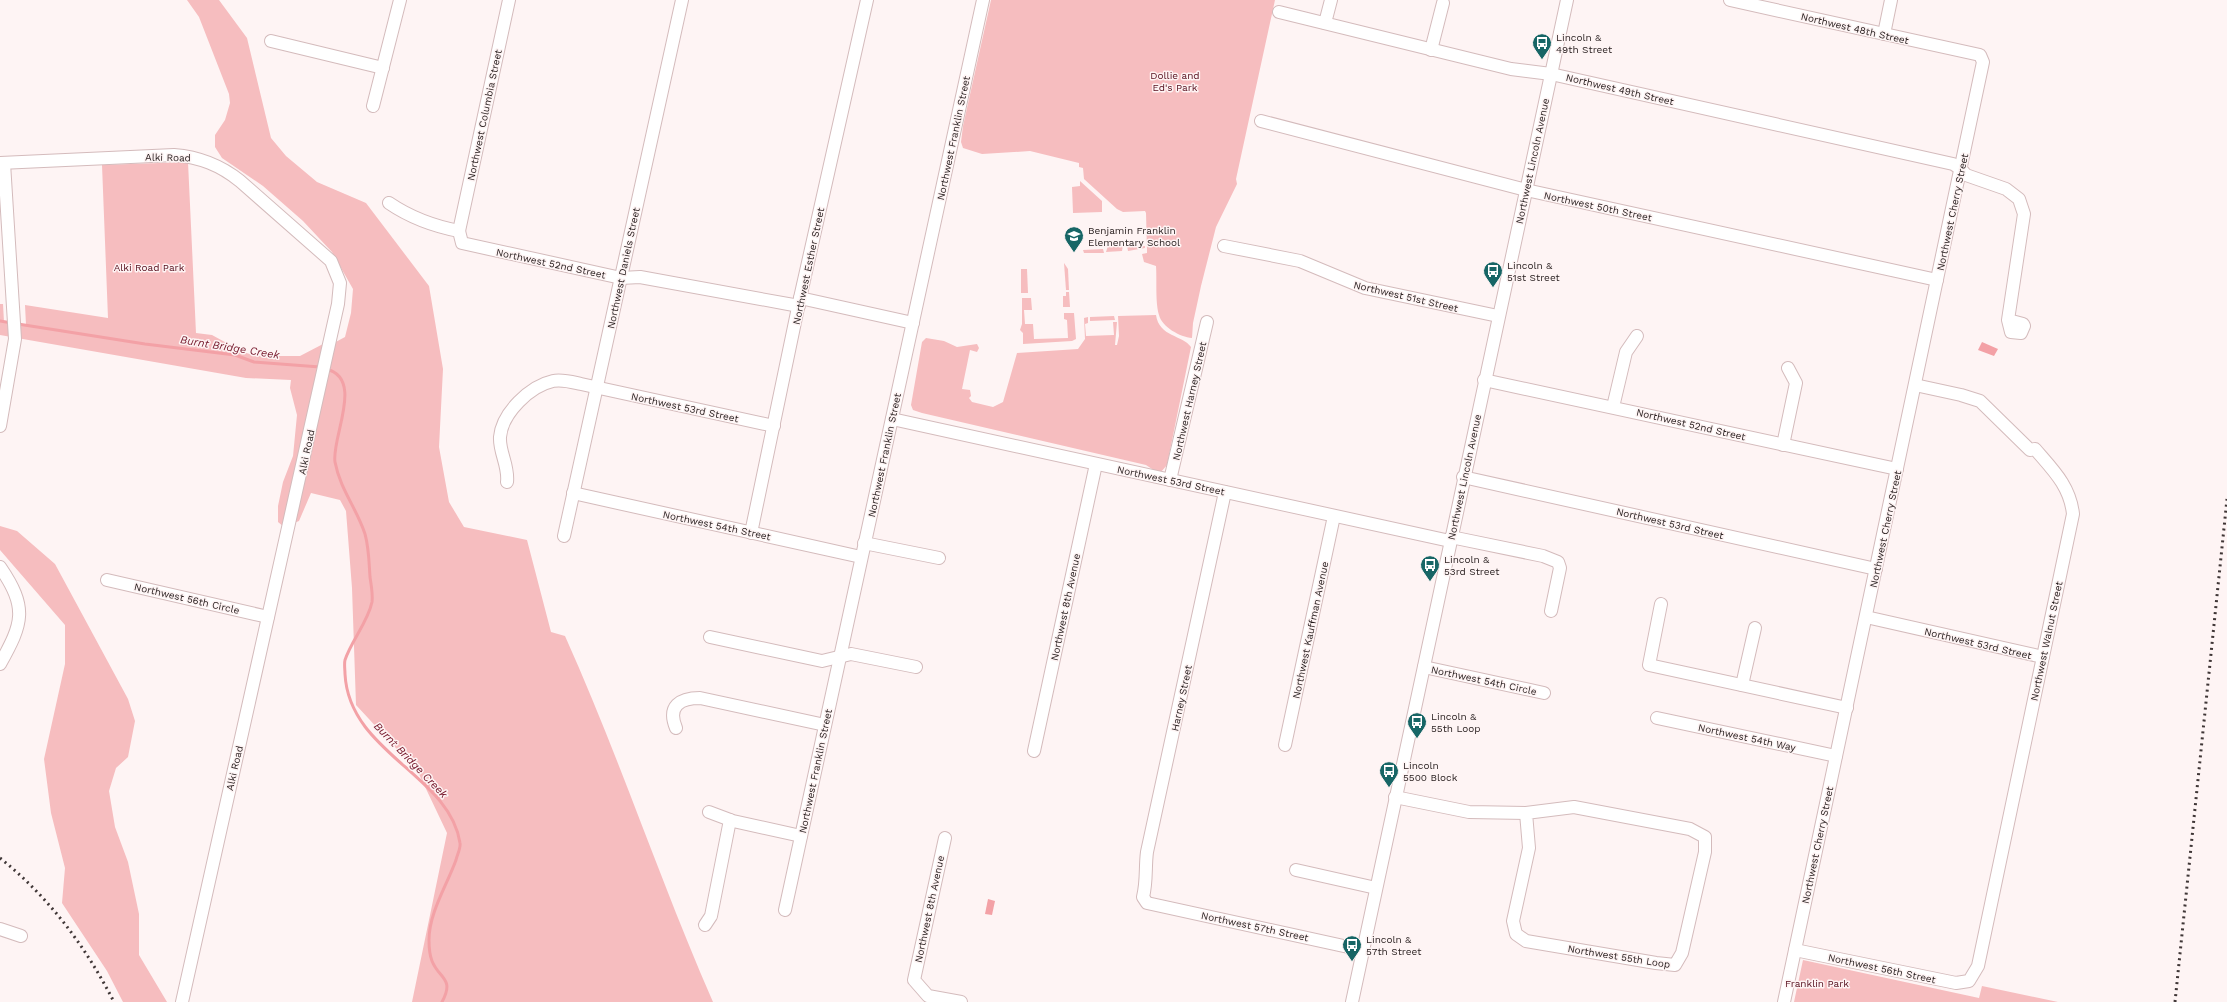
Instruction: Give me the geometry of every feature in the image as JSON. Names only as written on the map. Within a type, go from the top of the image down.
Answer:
[{"type":"street","points":[[373,106],[400,0]]},
{"type":"street","name":"Northwest Columbia Street","points":[[459,231],[509,0]]},
{"type":"street","name":"Northwest Daniels Street","points":[[564,536],[682,0]]},
{"type":"street","name":"Northwest Esther Street","points":[[751,533],[800,302],[867,0]]},
{"type":"street","name":"Northwest Franklin Street","points":[[786,910],[861,556],[983,0]]},
{"type":"street","points":[[1325,24],[1331,0]]},
{"type":"street","name":"Northwest Lincoln Avenue","points":[[1352,1002],[1463,477],[1567,0]]},
{"type":"street","name":"Northwest 48th Street","points":[[1730,0],[1781,6],[1884,34],[1980,55]]},
{"type":"street","points":[[1884,34],[1891,0]]},
{"type":"street","points":[[1431,50],[1443,3]]},
{"type":"street","name":"Northwest 49th Street","points":[[1279,12],[1511,69],[1551,74],[1953,164],[1961,169],[1966,175],[2006,189],[2019,199],[2022,207],[2024,214],[2008,320]]},
{"type":"street","points":[[272,42],[383,68]]},
{"type":"street","name":"Northwest Cherry Street","points":[[1784,1002],[1982,71],[1983,62],[1980,55]]},
{"type":"street","name":"Northwest 50th Street","points":[[1261,122],[1526,190],[1937,280]]},
{"type":"street","name":"Alki Road","points":[[2,163],[174,155],[192,156],[227,171],[331,261],[337,271],[340,283],[338,304],[326,360],[182,1002]]},
{"type":"street","points":[[0,426],[15,339],[14,308],[2,163]]},
{"type":"street","points":[[389,203],[408,216],[440,228],[459,231]]},
{"type":"street","name":"Northwest 52nd Street","points":[[459,231],[462,243],[621,278],[640,277],[800,302],[913,323]]},
{"type":"street","name":"Northwest 51st Street","points":[[1224,246],[1300,261],[1365,288],[1498,316]]},
{"type":"street","name":"Northwest Harney Street","points":[[1170,480],[1207,322]]},
{"type":"street","points":[[1613,407],[1626,352],[1637,336]]},
{"type":"street","points":[[1784,445],[1796,383],[1788,368]]},
{"type":"street","name":"Northwest 52nd Street","points":[[1484,380],[1897,469]]},
{"type":"street","name":"Northwest 53rd Street","points":[[507,482],[508,473],[500,442],[502,429],[507,414],[534,390],[553,381],[568,382],[774,426]]},
{"type":"street","name":"Northwest Walnut Street","points":[[1915,385],[1961,395],[1980,402],[2030,450],[2035,449],[2064,483],[2071,500],[2073,514],[1978,966],[1969,981]]},
{"type":"street","name":"Northwest 53rd Street","points":[[892,419],[1334,516],[1543,556],[1558,562],[1560,568],[1551,612]]},
{"type":"street","name":"Northwest 8th Avenue","points":[[1034,751],[1096,464]]},
{"type":"street","name":"Northwest 53rd Street","points":[[1463,477],[1876,569]]},
{"type":"street","name":"Harney Street","points":[[1147,903],[1144,897],[1147,877],[1145,863],[1147,852],[1225,492]]},
{"type":"street","name":"Northwest 54th Street","points":[[573,493],[861,556]]},
{"type":"street","name":"Northwest Kauffman Avenue","points":[[1285,745],[1334,516]]},
{"type":"street","points":[[864,543],[939,558]]},
{"type":"street","points":[[0,567],[13,586],[20,613],[18,627],[0,664]]},
{"type":"street","name":"Northwest 56th Circle","points":[[107,580],[268,617]]},
{"type":"street","points":[[1662,604],[1650,665],[1846,708]]},
{"type":"street","name":"Northwest 53rd Street","points":[[1866,617],[2043,657]]},
{"type":"street","points":[[1742,685],[1755,628]]},
{"type":"street","points":[[710,637],[822,661],[851,654],[916,667]]},
{"type":"street","name":"Northwest 54th Circle","points":[[1424,666],[1544,693]]},
{"type":"street","points":[[676,728],[671,717],[674,709],[682,701],[694,698],[825,725]]},
{"type":"street","name":"Northwest 54th Way","points":[[1657,718],[1836,756]]},
{"type":"street","name":"Northwest 55th Loop","points":[[1395,797],[1469,812],[1526,813],[1574,807],[1690,829],[1705,837],[1705,852],[1682,953],[1675,965],[1526,941],[1516,934],[1513,921],[1529,848],[1526,813]]},
{"type":"street","points":[[709,812],[730,820],[801,836]]},
{"type":"street","points":[[705,925],[711,916],[730,820]]},
{"type":"street","name":"Northwest 8th Avenue","points":[[945,838],[914,980],[928,996],[961,1002]]},
{"type":"street","points":[[1296,870],[1376,888]]},
{"type":"street","name":"Northwest 57th Street","points":[[1147,903],[1362,950]]},
{"type":"street","points":[[0,929],[21,936]]},
{"type":"street","name":"Northwest 56th Street","points":[[1795,950],[1956,983],[1969,981]]},
{"type":"green space","name":"Alki Road Park","points":[[187,0],[219,0],[247,38],[271,138],[286,156],[317,182],[366,203],[429,286],[443,369],[439,447],[449,502],[464,527],[527,540],[551,632],[565,636],[585,681],[675,911],[713,1002],[412,1002],[447,833],[418,772],[356,705],[352,588],[346,511],[340,500],[311,493],[299,521],[284,527],[278,522],[278,506],[283,482],[293,456],[297,415],[290,388],[291,380],[246,378],[0,335],[0,304],[3,304],[4,322],[26,325],[25,305],[108,318],[102,165],[188,162],[196,333],[212,335],[243,352],[257,356],[300,356],[323,344],[330,345],[345,337],[351,313],[353,289],[332,252],[303,221],[263,186],[222,158],[215,147],[215,135],[225,120],[230,103],[229,94],[199,17]]},
{"type":"green space","name":"Dollie and Ed's Park","points":[[991,0],[1275,0],[1236,179],[1237,184],[1216,227],[1193,323],[1192,338],[1182,336],[1172,331],[1164,324],[1159,315],[1156,266],[1144,262],[1142,254],[1147,253],[1145,211],[1123,212],[1117,209],[1084,179],[1083,168],[1079,167],[1079,163],[1030,151],[982,154],[963,148],[961,142],[963,126]]},
{"type":"green space","points":[[1080,181],[1102,201],[1102,212],[1073,213],[1072,187],[1080,186]]},
{"type":"green space","points":[[1131,244],[1132,247],[1145,246],[1145,248],[1128,251],[1127,245]]},
{"type":"green space","points":[[1123,245],[1122,251],[1106,252],[1108,246]]},
{"type":"green space","points":[[1103,249],[1104,253],[1084,253],[1083,250]]},
{"type":"green space","points":[[1064,263],[1068,269],[1069,290],[1066,290]]},
{"type":"green space","points":[[1021,269],[1027,269],[1028,293],[1021,293]]},
{"type":"green space","points":[[1066,292],[1069,292],[1070,307],[1063,307],[1063,296],[1066,296]]},
{"type":"green space","points":[[1022,298],[1031,298],[1032,310],[1024,310],[1025,324],[1033,324],[1034,339],[1068,338],[1067,320],[1064,319],[1064,313],[1074,313],[1076,339],[1072,341],[1023,344],[1023,333],[1020,330],[1022,324]]},
{"type":"green space","points":[[1156,315],[1158,322],[1166,332],[1183,340],[1191,347],[1167,465],[1161,472],[1155,471],[1146,465],[922,413],[913,410],[911,405],[922,342],[926,338],[944,341],[957,347],[977,344],[979,348],[977,352],[970,350],[962,389],[970,390],[971,396],[969,398],[972,402],[993,407],[1003,402],[1017,353],[1078,349],[1085,339],[1084,318],[1088,317],[1088,323],[1085,324],[1086,336],[1114,335],[1113,322],[1117,322],[1115,345],[1117,345],[1119,336],[1118,316]]},
{"type":"green space","points":[[1114,316],[1115,320],[1090,321],[1090,317]]},
{"type":"green space","points":[[0,526],[17,531],[55,564],[128,699],[135,721],[128,757],[116,768],[109,791],[115,827],[128,862],[139,914],[139,955],[167,1002],[123,1002],[107,971],[62,903],[65,868],[51,813],[44,759],[65,664],[65,625],[0,550]]},
{"type":"green space","name":"Franklin Park","points":[[1803,960],[1979,998],[1982,986],[2058,1002],[1794,1002]]},
{"type":"shaded area","points":[[1982,342],[1998,349],[1994,356],[1978,350]]},
{"type":"shaded area","points":[[988,899],[995,901],[992,915],[985,914]]},
{"type":"waterway","name":"Burnt Bridge Creek","points":[[0,321],[12,323]]},
{"type":"waterway","name":"Burnt Bridge Creek","points":[[18,324],[145,344],[235,355],[254,362],[320,367]]},
{"type":"waterway","name":"Burnt Bridge Creek","points":[[326,369],[337,375],[343,384],[345,396],[344,410],[337,439],[335,462],[337,472],[365,534],[372,592],[372,602],[367,617],[345,660],[345,674],[351,701],[363,724],[381,744],[438,799],[452,819],[460,843],[456,860],[435,909],[430,930],[429,942],[431,959],[444,979],[447,988],[442,1002]]},
{"type":"railway","points":[[2175,1002],[2227,499]]},
{"type":"railway","points":[[0,858],[35,889],[65,924],[91,962],[114,1002]]},
{"type":"place","name":"Lincoln & 49th Street","points":[[1542,60]]},
{"type":"place","name":"Benjamin Franklin Elementary School","points":[[1074,253]]},
{"type":"place","name":"Lincoln & 51st Street","points":[[1493,288]]},
{"type":"place","name":"Lincoln & 53rd Street","points":[[1430,582]]},
{"type":"place","name":"Lincoln & 55th Loop","points":[[1417,739]]},
{"type":"place","name":"Lincoln 5500 Block","points":[[1389,788]]},
{"type":"place","name":"Lincoln & 57th Street","points":[[1352,962]]}]
